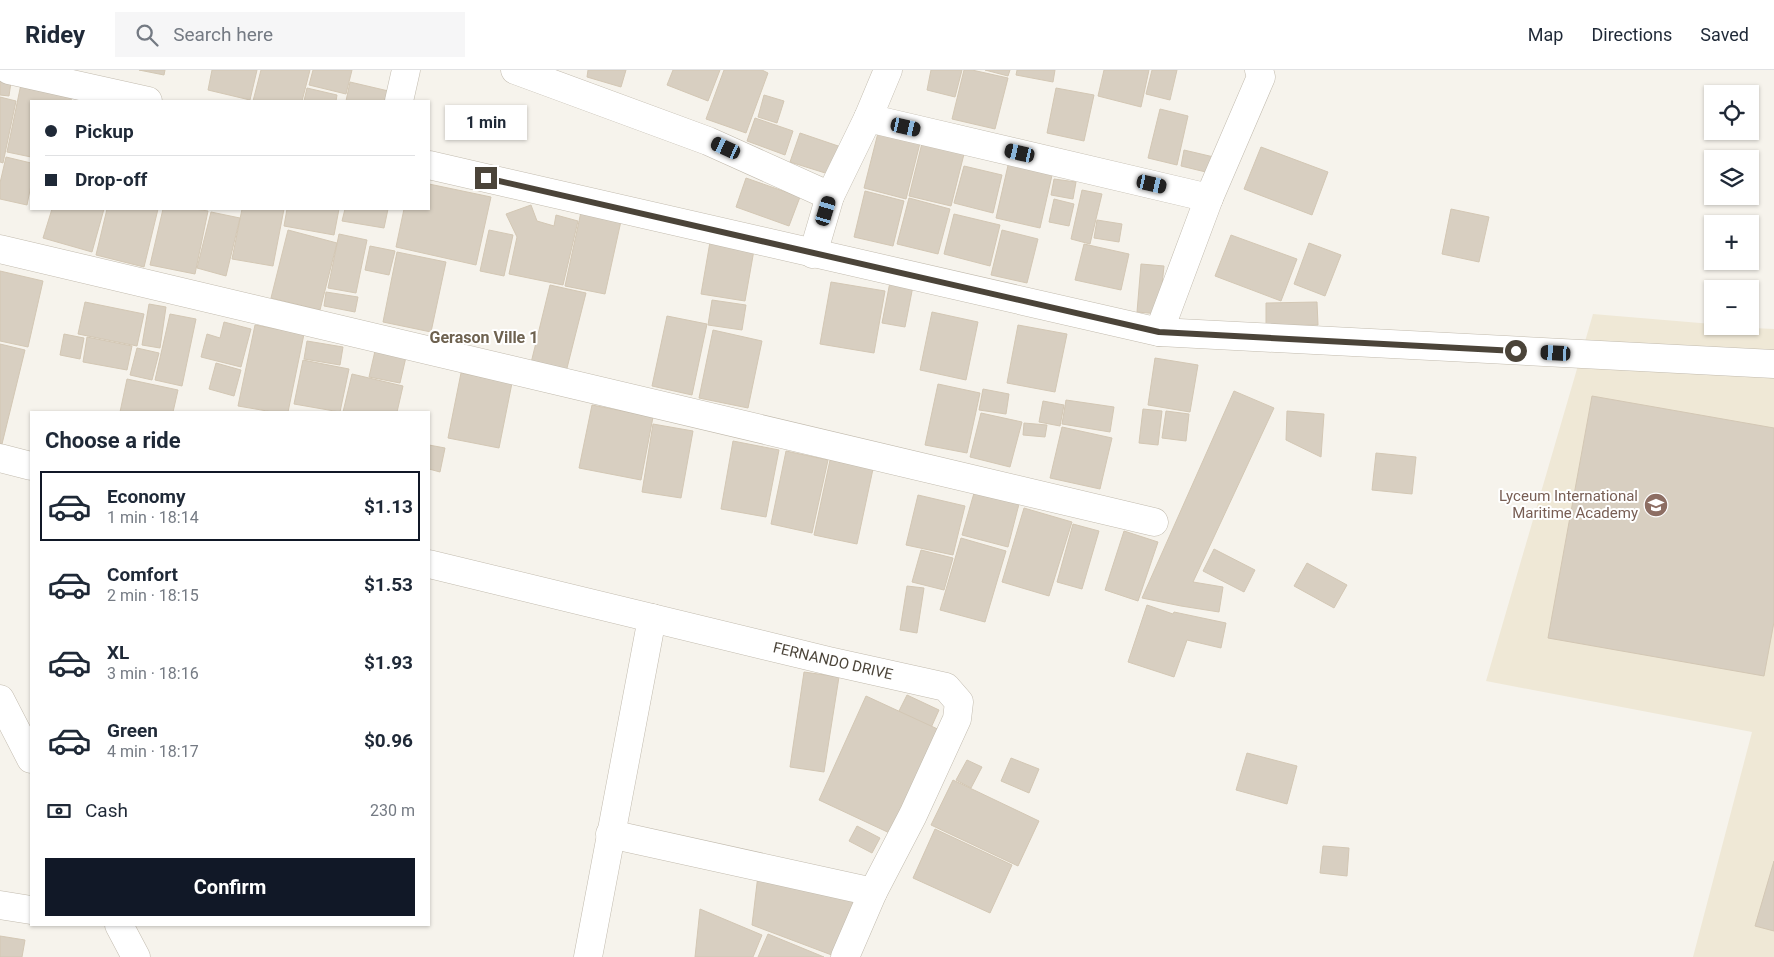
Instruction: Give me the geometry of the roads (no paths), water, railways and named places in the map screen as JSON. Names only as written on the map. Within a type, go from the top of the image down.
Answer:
[{"type":"street","points":[[9,70],[144,100]]},
{"type":"street","points":[[399,100],[406,70]]},
{"type":"street","points":[[515,70],[708,140],[830,196]]},
{"type":"street","points":[[813,254],[830,196],[868,118],[888,70]]},
{"type":"street","points":[[1159,332],[1209,198],[1261,77],[1259,70]]},
{"type":"street","points":[[868,118],[1209,198]]},
{"type":"street","points":[[430,165],[1159,332],[1774,364]]},
{"type":"street","points":[[0,249],[1154,522]]},
{"type":"street","points":[[0,458],[30,466]]},
{"type":"street","name":"FERNANDO DRIVE","points":[[430,564],[946,687],[958,702],[957,719],[913,815],[873,892],[845,957]]},
{"type":"street","points":[[588,957],[652,618]]},
{"type":"street","points":[[0,698],[7,725],[30,758]]},
{"type":"street","points":[[610,834],[873,892]]},
{"type":"street","points":[[0,905],[30,910]]},
{"type":"street","points":[[120,926],[136,957]]},
{"type":"place","name":"Lyceum International Maritime Academy","points":[[1656,505]]},
{"type":"district","name":"Gerason Ville 1","points":[[484,337]]}]
